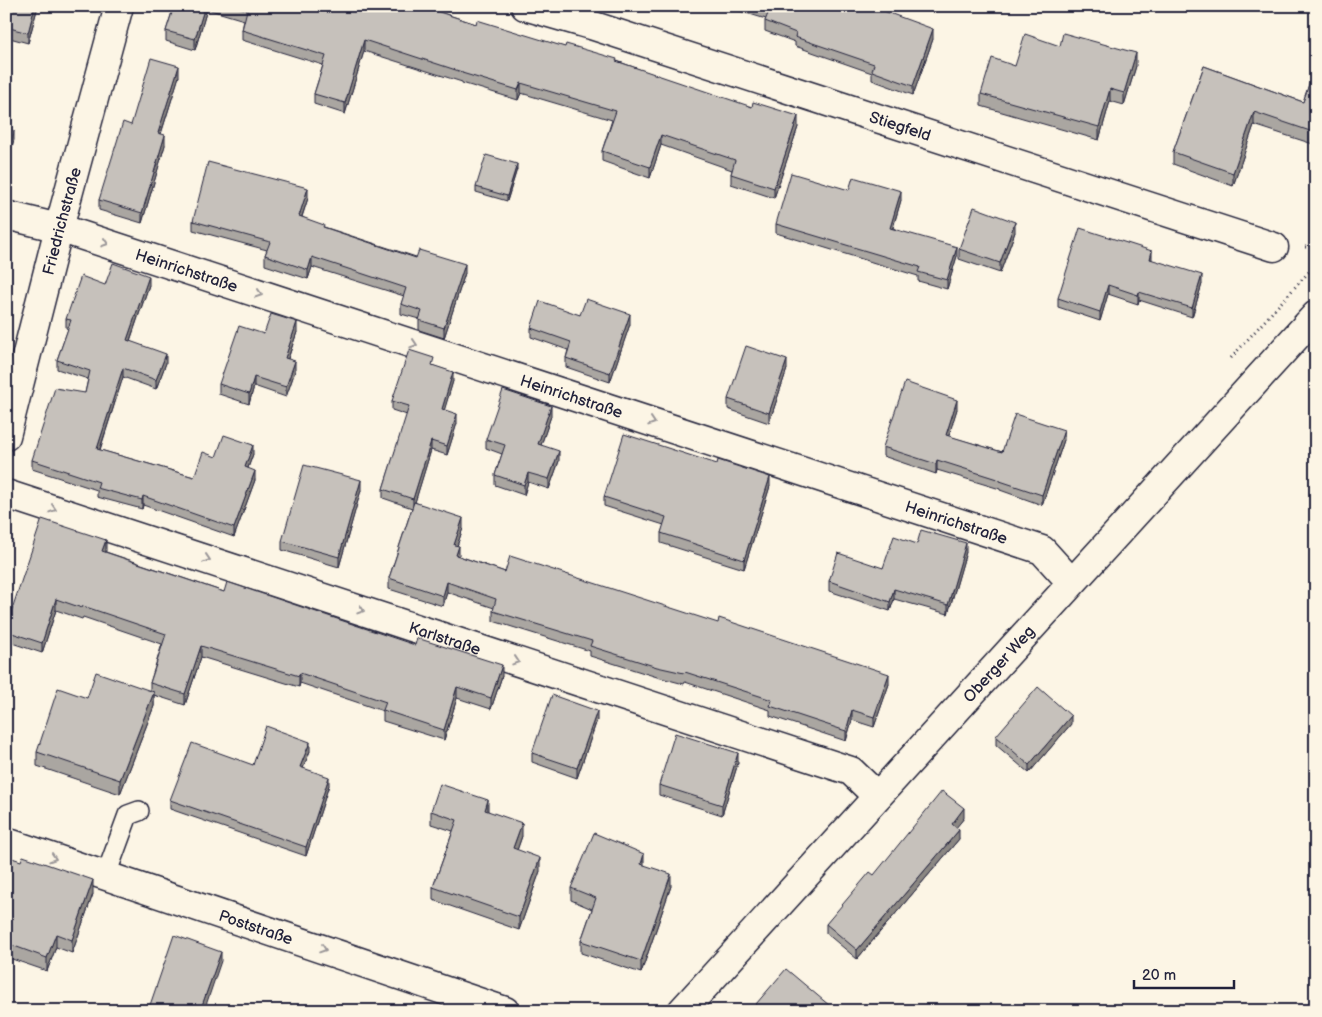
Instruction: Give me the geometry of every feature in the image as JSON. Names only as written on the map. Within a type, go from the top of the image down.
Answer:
[{"type":"street","name":"Friedrichstraße","points":[[6,436],[59,228],[119,6]]},
{"type":"street","name":"Stiegfeld","points":[[525,6],[592,24],[1274,247]]},
{"type":"street","name":"Heinrichstraße","points":[[6,215],[59,228],[1042,550],[1071,582]]},
{"type":"street","name":"Oberger Weg","points":[[682,1011],[1316,315]]},
{"type":"street","name":"Karlstraße","points":[[6,494],[851,771],[877,796]]},
{"type":"street","name":"Poststraße","points":[[6,842],[506,1011]]},
{"type":"lane","points":[[106,875],[128,815],[139,811]]},
{"type":"building","points":[[6,6],[35,6],[28,33],[6,27]]},
{"type":"building","points":[[174,6],[205,6],[195,39],[166,31]]},
{"type":"building","points":[[234,6],[421,6],[476,24],[477,20],[565,47],[566,44],[617,59],[616,61],[752,107],[753,102],[798,116],[774,188],[731,174],[735,160],[661,135],[650,167],[602,151],[616,111],[521,83],[518,90],[364,40],[345,103],[314,94],[326,56],[242,30],[247,10]]},
{"type":"building","points":[[754,6],[870,6],[933,29],[913,86],[872,71],[874,64],[795,37],[796,33],[765,21],[769,11]]},
{"type":"building","points":[[1063,33],[1136,53],[1124,93],[1110,89],[1099,127],[981,94],[992,58],[1015,66],[1025,34],[1060,46]]},
{"type":"building","points":[[151,58],[179,66],[158,133],[165,135],[142,213],[99,200],[123,122],[131,125]]},
{"type":"building","points":[[1316,64],[1316,133],[1254,112],[1233,173],[1173,152],[1204,66],[1303,102]]},
{"type":"building","points":[[6,129],[14,131],[6,156]]},
{"type":"building","points":[[486,155],[517,164],[507,196],[476,187]]},
{"type":"building","points":[[208,162],[308,188],[299,216],[324,225],[323,227],[416,258],[419,250],[465,264],[444,328],[419,320],[422,311],[401,304],[406,288],[312,257],[308,270],[265,255],[270,242],[193,221]]},
{"type":"building","points":[[791,173],[849,190],[853,177],[901,191],[890,228],[957,247],[947,280],[918,272],[920,267],[776,224]]},
{"type":"building","points":[[974,207],[1015,222],[1000,263],[959,249]]},
{"type":"building","points":[[1080,228],[1152,251],[1150,259],[1202,275],[1192,308],[1139,292],[1138,295],[1108,285],[1100,312],[1058,298]]},
{"type":"building","points":[[113,263],[149,276],[127,340],[166,354],[156,380],[123,368],[97,449],[194,477],[203,452],[216,457],[224,435],[253,445],[245,467],[255,471],[234,528],[143,496],[142,500],[97,488],[99,482],[32,460],[55,388],[85,393],[90,371],[57,360],[71,320],[66,319],[81,276],[105,285]]},
{"type":"building","points":[[586,299],[630,314],[610,373],[566,358],[571,342],[531,328],[540,301],[580,315]]},
{"type":"building","points":[[271,314],[297,322],[285,358],[295,361],[286,387],[254,377],[249,394],[219,384],[239,326],[264,334]]},
{"type":"building","points":[[746,346],[787,360],[769,413],[728,399]]},
{"type":"building","points":[[409,350],[434,358],[432,365],[453,372],[442,409],[457,414],[447,446],[431,441],[413,499],[383,489],[409,406],[392,401]]},
{"type":"building","points":[[905,382],[957,400],[946,435],[1002,452],[1015,414],[1064,430],[1042,495],[937,460],[936,464],[883,447]]},
{"type":"building","points":[[503,390],[551,406],[538,444],[559,451],[549,479],[528,473],[524,485],[495,475],[505,445],[486,439]]},
{"type":"building","points":[[624,434],[717,464],[718,460],[770,477],[744,560],[661,533],[666,517],[604,497]]},
{"type":"building","points":[[304,465],[361,480],[339,557],[282,541]]},
{"type":"building","points":[[414,502],[463,518],[454,545],[459,546],[456,555],[505,572],[510,556],[718,623],[719,618],[889,674],[874,717],[852,710],[846,731],[770,706],[772,700],[685,672],[657,667],[590,646],[592,641],[493,611],[496,599],[447,582],[443,596],[389,578]]},
{"type":"building","points":[[42,519],[106,540],[102,551],[224,592],[227,582],[415,645],[417,638],[502,665],[491,698],[457,687],[444,730],[383,710],[386,702],[300,673],[299,676],[201,646],[185,694],[150,683],[166,634],[83,606],[82,608],[56,599],[42,643],[6,631]]},
{"type":"building","points":[[921,530],[966,543],[948,605],[894,589],[890,602],[829,581],[838,553],[883,568],[894,536],[917,544]]},
{"type":"building","points":[[96,672],[154,692],[120,780],[37,752],[58,688],[87,698]]},
{"type":"building","points":[[1038,687],[1071,716],[1029,765],[996,736]]},
{"type":"building","points":[[552,695],[597,711],[577,768],[532,753]]},
{"type":"building","points":[[266,726],[310,742],[300,767],[329,777],[306,847],[170,800],[192,743],[253,765]]},
{"type":"building","points":[[675,733],[738,753],[722,805],[659,785]]},
{"type":"building","points":[[440,784],[488,800],[485,810],[522,823],[513,848],[540,858],[519,917],[433,887],[457,820],[431,811]]},
{"type":"building","points":[[942,791],[964,808],[952,824],[959,830],[857,950],[826,924],[870,872],[874,875]]},
{"type":"building","points":[[594,833],[644,854],[641,864],[671,874],[641,961],[581,941],[596,898],[571,888]]},
{"type":"building","points":[[6,856],[21,861],[23,856],[93,880],[72,940],[56,934],[47,958],[6,943]]},
{"type":"building","points":[[174,935],[221,952],[200,1011],[148,1011]]},
{"type":"building","points":[[786,969],[836,1011],[750,1011]]}]
